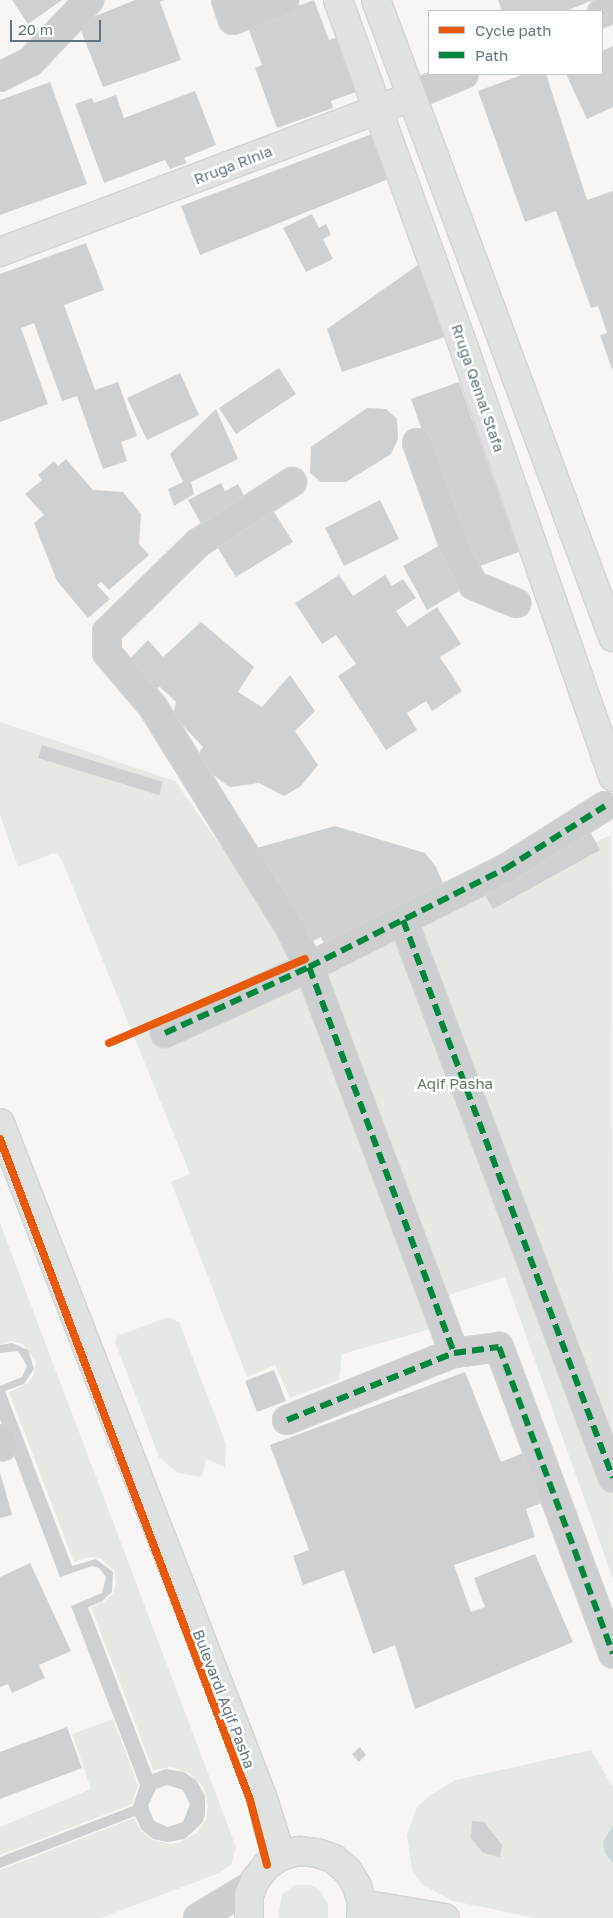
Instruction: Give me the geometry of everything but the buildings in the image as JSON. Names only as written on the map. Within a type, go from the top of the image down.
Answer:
[{"type":"main road","name":"Rruga Qemal Stafa","points":[[338,0],[380,109],[613,777]]},
{"type":"main road","points":[[376,0],[413,95],[613,637]]},
{"type":"main road","name":"Rruga Rinia","points":[[0,252],[413,95]]},
{"type":"main road","name":"Bulevardi Aqif Pasha","points":[[0,1123],[262,1796],[282,1856]]},
{"type":"main road","points":[[249,1918],[251,1886],[267,1865],[282,1856],[299,1851],[317,1853],[334,1860],[352,1878],[361,1911],[445,1918]]},
{"type":"street","points":[[0,77],[30,62],[89,0]]},
{"type":"street","points":[[226,0],[233,20],[284,0]]},
{"type":"street","name":"Rruga Rinia","points":[[413,95],[462,75]]},
{"type":"street","points":[[417,443],[456,551],[473,585],[516,603]]},
{"type":"street","points":[[292,482],[198,542],[107,632],[107,653],[153,707],[291,930],[309,967],[454,1353]]},
{"type":"street","points":[[165,1033],[309,967],[505,869],[605,806]]},
{"type":"street","points":[[403,920],[613,1478]]},
{"type":"street","points":[[287,1420],[454,1353],[499,1347],[613,1653]]},
{"type":"street","points":[[198,1918],[251,1886]]},
{"type":"green space","name":"Aqif Pasha","points":[[0,722],[175,781],[286,939],[304,977],[611,835],[613,1579],[505,1277],[430,1301],[438,1327],[342,1354],[339,1380],[290,1398],[275,1365],[247,1377],[171,1182],[190,1174],[61,858],[54,853],[18,867],[0,815]]},
{"type":"green space","points":[[0,1223],[236,1847],[231,1865],[219,1873],[101,1918],[0,1918],[0,1870],[134,1818],[141,1831],[153,1840],[171,1844],[181,1842],[198,1832],[206,1819],[208,1805],[203,1786],[189,1773],[171,1767],[153,1770],[91,1607],[105,1601],[113,1593],[116,1582],[114,1571],[100,1558],[89,1557],[74,1562],[9,1392],[28,1383],[33,1376],[36,1362],[23,1344],[12,1341],[0,1344]]},
{"type":"green space","points":[[168,1317],[179,1322],[226,1444],[225,1467],[206,1459],[202,1477],[178,1473],[159,1457],[115,1342],[117,1336]]},
{"type":"green space","points":[[113,1719],[138,1785],[132,1804],[0,1855],[0,1827],[91,1789],[72,1734]]},
{"type":"green space","points":[[591,1750],[613,1787],[613,1918],[535,1918],[453,1901],[422,1884],[412,1870],[407,1835],[417,1807],[430,1795],[456,1780]]},
{"type":"green space","points":[[295,1885],[311,1885],[319,1889],[328,1904],[328,1918],[278,1918],[282,1894]]},
{"type":"shaded area","points":[[613,1825],[613,1863],[605,1853],[603,1842]]},
{"type":"marked path","points":[[165,1033],[309,967],[505,869],[605,806]]},
{"type":"marked path","points":[[403,920],[613,1478]]},
{"type":"marked path","points":[[309,967],[454,1353]]},
{"type":"marked path","points":[[287,1420],[454,1353],[499,1347],[613,1653]]},
{"type":"cycle path","points":[[109,1043],[305,959]]},
{"type":"cycle path","points":[[0,1139],[250,1800],[267,1865]]}]
